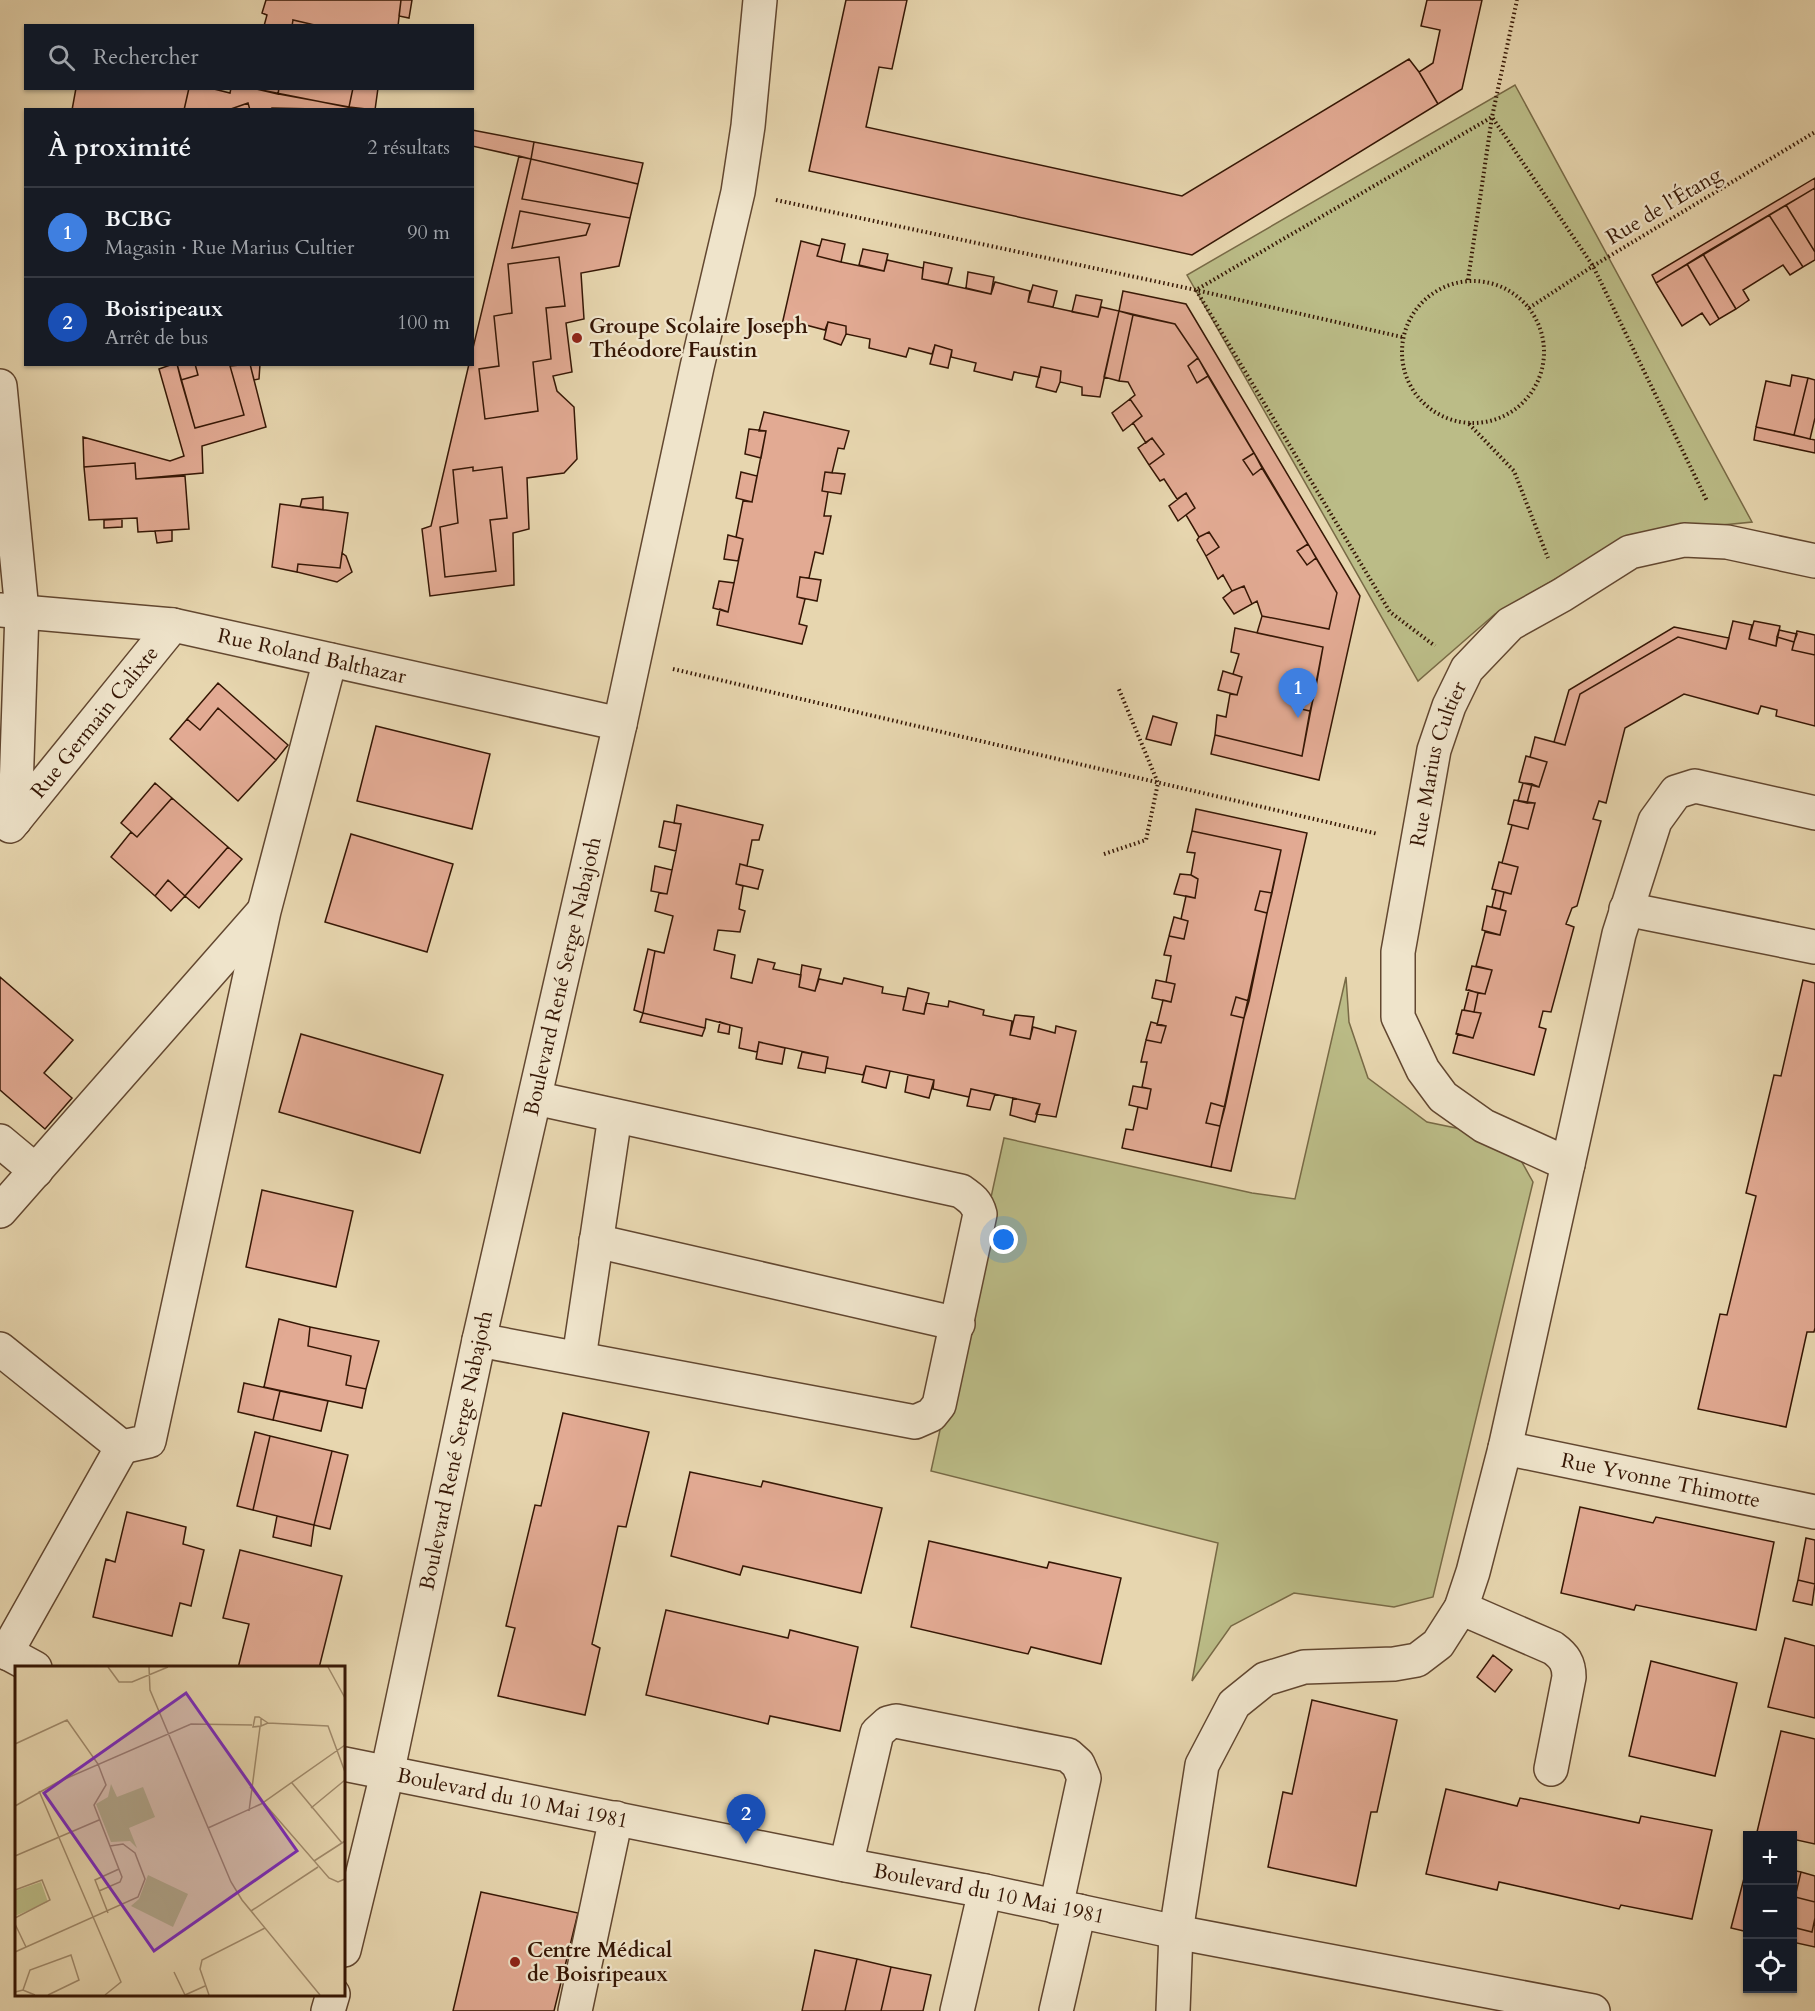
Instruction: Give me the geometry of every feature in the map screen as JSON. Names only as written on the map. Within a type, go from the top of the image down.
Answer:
[{"type":"street","name":"Boulevard René Serge Nabajoth","points":[[345,1946],[387,1774],[479,1340],[620,724],[738,192],[748,126],[760,0]]},
{"type":"street","name":"Rue Germain Calixte","points":[[0,386],[11,611],[7,828]]},
{"type":"street","name":"Rue Marius Cultier","points":[[1568,1164],[1484,1126],[1443,1097],[1423,1070],[1398,1017],[1398,952],[1434,750],[1449,706],[1467,669],[1510,624],[1562,595],[1630,552],[1684,540],[1727,542],[1815,561]]},
{"type":"street","name":"Rue Roland Balthazar","points":[[11,611],[173,626],[620,724]]},
{"type":"street","name":"Rue Germain Calixte","points":[[7,828],[173,626]]},
{"type":"street","points":[[31,1666],[3,1651],[122,1447],[149,1441],[264,911],[330,660]]},
{"type":"street","points":[[1173,2011],[1176,1932],[1202,1765],[1234,1704],[1265,1679],[1304,1667],[1394,1664],[1417,1660],[1438,1644],[1461,1608],[1473,1572],[1505,1448],[1619,934],[1655,821],[1676,792],[1695,786],[1815,813]]},
{"type":"street","points":[[1626,909],[1815,947]]},
{"type":"street","points":[[0,1211],[264,911]]},
{"type":"street","points":[[479,1340],[915,1422],[931,1415],[939,1405],[958,1324],[980,1214],[972,1198],[961,1191],[535,1098]]},
{"type":"street","points":[[579,1358],[615,1116]]},
{"type":"street","points":[[0,1141],[36,1171]]},
{"type":"street","points":[[596,1241],[958,1324]]},
{"type":"street","points":[[0,1349],[122,1447]]},
{"type":"street","name":"Rue Yvonne Thimotte","points":[[1505,1448],[1815,1512]]},
{"type":"street","points":[[1461,1608],[1553,1647],[1563,1656],[1569,1666],[1569,1677],[1551,1769]]},
{"type":"street","points":[[846,1865],[878,1733],[888,1723],[896,1721],[908,1723],[1068,1755],[1078,1764],[1084,1779],[1056,2011]]},
{"type":"street","name":"Boulevard du 10 Mai 1981","points":[[345,1764],[985,1891],[1176,1932],[1593,2011]]},
{"type":"street","points":[[575,2011],[616,1818]]},
{"type":"street","points":[[957,2011],[985,1891]]},
{"type":"street","points":[[328,2011],[333,1996]]},
{"type":"path","points":[[1468,280],[1491,117],[1517,0]]},
{"type":"path","points":[[1196,290],[1491,117]]},
{"type":"path","points":[[1491,117],[1593,267],[1727,542]]},
{"type":"path","name":"Rue de l'Étang","points":[[1529,308],[1815,132]]},
{"type":"path","points":[[738,192],[1196,290],[1402,337]]},
{"type":"path","points":[[1468,280],[1491,282],[1512,292],[1529,308],[1541,329],[1544,352],[1541,375],[1530,395],[1514,411],[1492,422],[1469,424],[1438,414],[1424,405],[1408,385],[1402,362],[1402,337],[1410,315],[1425,297],[1445,285],[1468,280]]},
{"type":"path","points":[[1196,290],[1390,612],[1467,669]]},
{"type":"path","points":[[1469,424],[1514,471],[1562,595]]},
{"type":"path","points":[[634,660],[1417,842]]},
{"type":"path","points":[[1104,854],[1146,840],[1158,783],[1118,687]]},
{"type":"green space","points":[[1515,85],[1752,522],[1633,534],[1495,614],[1418,681],[1187,275]]},
{"type":"green space","points":[[1346,977],[1349,1022],[1368,1078],[1427,1122],[1509,1139],[1533,1182],[1433,1597],[1394,1607],[1294,1593],[1231,1626],[1192,1681],[1218,1543],[931,1471],[1004,1138],[1252,1193],[1295,1199]]},
{"type":"building","points":[[266,0],[401,0],[398,24],[310,24],[293,20],[292,24],[265,24],[267,15],[262,13]]},
{"type":"building","points":[[401,0],[412,0],[409,18],[399,16]]},
{"type":"building","points":[[846,0],[907,0],[892,69],[879,67],[866,127],[1182,196],[1409,59],[1438,104],[1192,255],[809,171]]},
{"type":"building","points":[[1427,0],[1482,0],[1462,89],[1438,104],[1419,72],[1433,63],[1440,30],[1421,26]]},
{"type":"building","points":[[293,20],[311,24],[292,24]]},
{"type":"building","points":[[76,90],[189,90],[184,108],[72,108]]},
{"type":"building","points":[[189,90],[218,90],[230,93],[231,90],[261,90],[352,108],[249,108],[248,103],[234,108],[184,108]]},
{"type":"building","points":[[261,90],[279,90],[278,94]]},
{"type":"building","points":[[279,90],[353,90],[349,107],[278,94]]},
{"type":"building","points":[[353,90],[378,90],[375,108],[349,107]]},
{"type":"building","points":[[248,103],[249,108],[234,108]]},
{"type":"building","points":[[474,130],[534,142],[531,159],[474,146]]},
{"type":"building","points":[[534,142],[643,163],[638,184],[531,159]]},
{"type":"building","points":[[519,156],[531,159],[522,199],[630,218],[619,266],[581,273],[584,319],[566,323],[572,372],[553,376],[557,391],[574,407],[577,459],[564,473],[527,478],[529,529],[513,533],[514,585],[430,596],[422,529],[431,526],[469,366],[474,366],[474,344]],"holes":[[[520,211],[590,224],[586,235],[512,248]],[[559,257],[565,306],[546,308],[551,359],[533,362],[538,411],[485,419],[479,369],[499,366],[494,316],[512,313],[508,264]],[[473,467],[473,471],[502,467],[507,518],[490,520],[496,571],[445,577],[440,527],[458,523],[453,470]]]},
{"type":"building","points":[[531,159],[638,184],[630,218],[522,199]]},
{"type":"building","points":[[1815,178],[1815,188],[1656,283],[1652,275]]},
{"type":"building","points":[[1815,188],[1815,252],[1786,205]]},
{"type":"building","points":[[1786,205],[1815,252],[1815,260],[1803,267],[1769,215]]},
{"type":"building","points":[[520,211],[590,224],[586,235],[512,248]]},
{"type":"building","points":[[1769,215],[1803,267],[1790,275],[1783,265],[1743,290],[1749,300],[1736,309],[1703,254]]},
{"type":"building","points":[[822,239],[845,244],[841,262],[817,256]]},
{"type":"building","points":[[801,241],[820,246],[817,256],[841,262],[884,271],[887,260],[923,268],[922,279],[991,294],[995,282],[1030,291],[1028,302],[1098,317],[1101,307],[1119,311],[1100,397],[1082,395],[1082,387],[1060,382],[1061,371],[1041,367],[1039,377],[1014,372],[1012,380],[974,371],[976,363],[951,357],[952,350],[935,345],[932,354],[909,348],[906,357],[869,348],[870,339],[846,334],[846,326],[828,322],[825,330],[802,324],[799,334],[781,329]]},
{"type":"building","points":[[863,249],[888,254],[884,271],[859,265]]},
{"type":"building","points":[[1703,254],[1736,309],[1719,319],[1687,264]]},
{"type":"building","points":[[559,257],[565,306],[546,308],[551,359],[533,362],[538,411],[485,419],[479,369],[499,366],[494,316],[512,313],[508,264]]},
{"type":"building","points":[[924,262],[952,268],[948,284],[922,279]]},
{"type":"building","points":[[1687,264],[1719,319],[1710,325],[1702,313],[1682,326],[1656,283]]},
{"type":"building","points":[[968,272],[994,277],[991,294],[966,288]]},
{"type":"building","points":[[1033,285],[1057,291],[1053,307],[1028,302]]},
{"type":"building","points":[[1123,291],[1186,304],[1360,596],[1319,780],[1211,754],[1215,735],[1302,756],[1323,647],[1257,633],[1262,616],[1329,629],[1337,593],[1198,358],[1175,324],[1119,311]]},
{"type":"building","points":[[1076,295],[1102,300],[1098,317],[1072,312]]},
{"type":"building","points":[[1119,311],[1133,315],[1119,381],[1104,377]]},
{"type":"building","points":[[1133,315],[1175,324],[1198,358],[1188,366],[1197,383],[1208,376],[1254,453],[1243,460],[1253,475],[1262,468],[1308,544],[1297,551],[1307,565],[1316,558],[1337,593],[1329,629],[1262,616],[1257,601],[1252,604],[1244,586],[1232,591],[1223,575],[1218,579],[1206,556],[1219,547],[1209,532],[1199,537],[1186,515],[1195,508],[1186,493],[1177,499],[1164,479],[1160,481],[1149,465],[1164,454],[1152,438],[1146,443],[1133,423],[1142,416],[1130,399],[1135,395],[1128,382],[1119,381]]},
{"type":"building","points":[[828,322],[846,326],[846,334],[841,345],[824,339]]},
{"type":"building","points":[[935,345],[952,350],[948,368],[930,364]]},
{"type":"building","points":[[1198,358],[1208,376],[1197,383],[1188,366]]},
{"type":"building","points":[[178,366],[195,428],[244,415],[230,366],[251,366],[266,427],[202,446],[203,473],[136,479],[135,463],[84,467],[83,437],[170,461],[184,456],[159,369]]},
{"type":"building","points":[[178,366],[196,366],[198,375],[181,380]]},
{"type":"building","points":[[196,366],[230,366],[244,415],[195,428],[181,380],[198,375]]},
{"type":"building","points":[[250,366],[260,366],[259,379],[254,380]]},
{"type":"building","points":[[1041,367],[1061,371],[1056,392],[1036,387]]},
{"type":"building","points":[[1792,375],[1808,378],[1794,435],[1756,427],[1766,381],[1790,386]]},
{"type":"building","points":[[1808,378],[1815,380],[1815,418],[1810,439],[1794,435]]},
{"type":"building","points":[[1130,399],[1142,416],[1123,431],[1112,413]]},
{"type":"building","points":[[764,412],[849,431],[844,449],[838,448],[832,473],[825,472],[822,491],[828,492],[824,516],[831,516],[823,554],[815,552],[809,578],[800,577],[797,597],[805,599],[799,624],[807,626],[802,644],[717,625],[720,609],[728,612],[743,539],[736,537],[743,501],[752,502],[766,431],[759,431]]},
{"type":"building","points":[[1756,427],[1815,440],[1815,453],[1754,440]]},
{"type":"building","points":[[749,429],[766,431],[761,458],[745,454]]},
{"type":"building","points":[[1152,438],[1164,454],[1149,465],[1138,448]]},
{"type":"building","points":[[1254,453],[1262,468],[1253,475],[1243,460]]},
{"type":"building","points":[[135,463],[136,479],[185,476],[189,529],[138,532],[137,518],[89,520],[84,467]]},
{"type":"building","points":[[473,467],[473,471],[502,467],[507,518],[490,520],[496,571],[445,577],[440,527],[458,523],[453,470]]},
{"type":"building","points":[[741,472],[757,476],[752,502],[736,498]]},
{"type":"building","points":[[825,472],[845,474],[841,494],[822,491]]},
{"type":"building","points":[[1186,493],[1195,508],[1178,521],[1169,506]]},
{"type":"building","points":[[323,497],[323,510],[300,507],[302,499]]},
{"type":"building","points":[[280,504],[348,513],[340,568],[298,564],[297,572],[272,567]]},
{"type":"building","points":[[122,519],[122,527],[104,528],[104,520]]},
{"type":"building","points":[[172,530],[172,541],[157,543],[155,531]]},
{"type":"building","points":[[1209,532],[1219,547],[1206,556],[1197,540]]},
{"type":"building","points":[[728,535],[743,539],[738,561],[724,559]]},
{"type":"building","points":[[1308,544],[1316,558],[1307,565],[1297,551]]},
{"type":"building","points":[[342,553],[346,556],[352,572],[337,582],[297,572],[298,564],[340,568]]},
{"type":"building","points":[[800,577],[821,580],[817,601],[797,597]]},
{"type":"building","points":[[719,581],[734,583],[728,612],[713,608]]},
{"type":"building","points":[[1244,586],[1252,604],[1234,614],[1223,598]]},
{"type":"building","points":[[1733,621],[1752,625],[1749,639],[1776,646],[1777,637],[1794,642],[1792,650],[1815,655],[1815,726],[1776,716],[1777,710],[1761,706],[1758,714],[1684,694],[1625,728],[1606,803],[1599,801],[1593,819],[1601,821],[1577,906],[1572,908],[1566,924],[1574,927],[1551,1012],[1543,1011],[1539,1027],[1546,1029],[1534,1075],[1453,1053],[1458,1034],[1473,1038],[1481,1013],[1474,1012],[1478,993],[1485,994],[1492,970],[1476,966],[1485,932],[1500,935],[1506,911],[1500,909],[1504,892],[1511,894],[1518,867],[1502,863],[1512,825],[1528,829],[1535,803],[1527,803],[1532,784],[1539,787],[1547,762],[1530,757],[1535,737],[1565,745],[1580,694],[1678,637],[1726,649]]},
{"type":"building","points":[[1754,621],[1780,626],[1776,646],[1749,639]]},
{"type":"building","points":[[1674,627],[1729,638],[1726,649],[1678,637],[1580,694],[1565,745],[1554,742],[1569,690]]},
{"type":"building","points":[[1235,628],[1323,647],[1315,692],[1306,690],[1301,709],[1310,711],[1302,756],[1215,735],[1217,715],[1226,717],[1230,694],[1237,695],[1242,677],[1233,674],[1239,654],[1231,652]]},
{"type":"building","points":[[1779,630],[1797,634],[1794,642],[1777,637]]},
{"type":"building","points":[[1797,631],[1815,635],[1815,655],[1792,650]]},
{"type":"building","points":[[1223,671],[1242,677],[1237,695],[1218,690]]},
{"type":"building","points":[[218,683],[288,745],[276,760],[218,708],[200,730],[187,719]]},
{"type":"building","points":[[1306,690],[1315,692],[1310,711],[1301,709]]},
{"type":"building","points":[[218,708],[276,760],[238,801],[170,739],[187,719],[200,730]]},
{"type":"building","points":[[1153,716],[1177,723],[1171,745],[1146,739]]},
{"type":"building","points":[[376,726],[490,754],[472,829],[357,801]]},
{"type":"building","points":[[1526,756],[1547,762],[1539,787],[1519,782]]},
{"type":"building","points":[[155,783],[172,798],[137,837],[121,823]]},
{"type":"building","points":[[1523,783],[1532,784],[1527,803],[1518,801]]},
{"type":"building","points":[[172,798],[228,847],[185,896],[168,880],[155,896],[111,857],[131,832],[137,837]]},
{"type":"building","points":[[1514,800],[1535,803],[1528,829],[1508,824]]},
{"type":"building","points":[[677,805],[763,825],[759,840],[752,840],[747,866],[740,864],[736,884],[743,886],[739,909],[745,911],[740,932],[718,930],[714,950],[735,955],[731,978],[752,983],[758,959],[775,963],[773,969],[801,975],[799,987],[815,991],[819,979],[842,984],[844,978],[883,987],[882,993],[906,997],[903,1010],[924,1014],[926,1003],[948,1007],[949,1001],[984,1010],[983,1015],[1012,1021],[1010,1035],[1030,1039],[1033,1027],[1055,1033],[1056,1026],[1076,1031],[1056,1117],[1036,1114],[1040,1104],[971,1089],[969,1097],[933,1089],[934,1080],[866,1066],[863,1075],[826,1068],[828,1057],[759,1042],[757,1052],[739,1048],[742,1028],[706,1019],[705,1028],[643,1013],[655,951],[664,953],[673,916],[655,911],[659,893],[667,894],[676,851],[681,824],[674,823]]},
{"type":"building","points":[[1196,809],[1307,833],[1231,1171],[1211,1167],[1281,850],[1192,831]]},
{"type":"building","points":[[664,821],[681,824],[676,851],[659,847]]},
{"type":"building","points":[[1192,831],[1281,850],[1272,893],[1260,891],[1255,910],[1267,913],[1249,1001],[1236,997],[1231,1015],[1244,1018],[1225,1107],[1211,1103],[1206,1123],[1220,1126],[1211,1167],[1122,1148],[1126,1129],[1133,1130],[1138,1107],[1147,1109],[1151,1089],[1142,1087],[1147,1062],[1141,1062],[1146,1040],[1161,1043],[1166,1026],[1157,1025],[1163,1000],[1171,1002],[1175,984],[1166,982],[1171,956],[1164,955],[1169,936],[1184,939],[1188,921],[1181,919],[1186,896],[1195,898],[1198,879],[1191,875],[1195,853],[1187,852]]},
{"type":"building","points":[[351,834],[453,864],[427,952],[325,922]]},
{"type":"building","points":[[228,847],[242,859],[199,908],[185,896]]},
{"type":"building","points":[[1499,862],[1518,867],[1511,894],[1492,889]]},
{"type":"building","points":[[740,864],[763,870],[758,889],[736,884]]},
{"type":"building","points":[[655,866],[672,870],[667,894],[651,891]]},
{"type":"building","points":[[1180,874],[1191,875],[1198,879],[1195,898],[1174,894]]},
{"type":"building","points":[[168,880],[185,896],[171,911],[155,896]]},
{"type":"building","points":[[1496,890],[1504,892],[1500,909],[1492,907]]},
{"type":"building","points":[[1260,891],[1272,893],[1267,913],[1255,910]]},
{"type":"building","points":[[1487,906],[1506,911],[1500,935],[1482,930]]},
{"type":"building","points":[[1174,917],[1188,921],[1184,939],[1169,936]]},
{"type":"building","points":[[648,949],[655,951],[643,1013],[634,1010]]},
{"type":"building","points":[[802,965],[821,969],[815,991],[799,987]]},
{"type":"building","points":[[1472,966],[1492,970],[1485,994],[1466,990]]},
{"type":"building","points":[[0,977],[73,1040],[44,1073],[72,1098],[45,1129],[0,1090]]},
{"type":"building","points":[[1156,980],[1175,984],[1171,1002],[1152,998]]},
{"type":"building","points":[[1803,980],[1815,983],[1815,1328],[1814,1332],[1807,1332],[1786,1427],[1698,1409],[1720,1314],[1727,1315],[1756,1196],[1746,1193],[1774,1075],[1781,1076]]},
{"type":"building","points":[[908,988],[929,993],[924,1014],[903,1010]]},
{"type":"building","points":[[1469,990],[1478,993],[1474,1012],[1464,1010]]},
{"type":"building","points":[[1236,997],[1249,1001],[1244,1018],[1231,1015]]},
{"type":"building","points":[[1462,1010],[1481,1013],[1473,1038],[1456,1034]]},
{"type":"building","points":[[643,1013],[705,1028],[702,1036],[640,1022]]},
{"type":"building","points":[[1015,1015],[1034,1017],[1030,1039],[1010,1035]]},
{"type":"building","points":[[720,1022],[730,1025],[729,1034],[718,1032]]},
{"type":"building","points":[[1151,1022],[1166,1026],[1161,1043],[1146,1040]]},
{"type":"building","points":[[301,1034],[443,1075],[420,1153],[279,1112]]},
{"type":"building","points":[[759,1042],[785,1048],[782,1064],[756,1059]]},
{"type":"building","points":[[802,1052],[828,1057],[825,1073],[798,1068]]},
{"type":"building","points":[[866,1066],[890,1071],[886,1088],[862,1082]]},
{"type":"building","points":[[908,1075],[934,1080],[929,1098],[905,1092]]},
{"type":"building","points":[[1133,1086],[1151,1089],[1147,1109],[1129,1105]]},
{"type":"building","points":[[971,1089],[995,1094],[990,1110],[967,1106]]},
{"type":"building","points":[[1013,1098],[1040,1104],[1035,1122],[1010,1115]]},
{"type":"building","points":[[1211,1103],[1225,1107],[1220,1126],[1206,1123]]},
{"type":"building","points":[[262,1190],[353,1211],[336,1287],[246,1267]]},
{"type":"building","points":[[279,1319],[310,1327],[308,1346],[351,1356],[346,1385],[366,1389],[362,1408],[264,1387]]},
{"type":"building","points":[[310,1327],[379,1341],[366,1389],[346,1385],[351,1356],[308,1346]]},
{"type":"building","points":[[244,1383],[280,1391],[273,1420],[238,1412]]},
{"type":"building","points":[[280,1391],[328,1401],[321,1431],[273,1420]]},
{"type":"building","points":[[563,1413],[649,1432],[626,1527],[618,1526],[592,1644],[600,1648],[585,1715],[498,1696],[515,1628],[506,1626],[535,1505],[541,1506]]},
{"type":"building","points":[[255,1432],[270,1436],[253,1510],[237,1506]]},
{"type":"building","points":[[270,1436],[332,1451],[314,1525],[253,1510]]},
{"type":"building","points":[[332,1451],[348,1455],[330,1529],[314,1525]]},
{"type":"building","points":[[690,1472],[761,1487],[763,1481],[882,1508],[861,1593],[743,1566],[740,1575],[671,1556]]},
{"type":"building","points":[[1580,1507],[1653,1523],[1656,1517],[1774,1542],[1756,1630],[1636,1605],[1634,1610],[1561,1593]]},
{"type":"building","points":[[127,1512],[186,1527],[183,1544],[204,1550],[191,1606],[180,1603],[172,1636],[93,1617],[106,1559],[115,1562]]},
{"type":"building","points":[[277,1516],[314,1525],[311,1546],[273,1537]]},
{"type":"building","points":[[1806,1538],[1815,1540],[1815,1584],[1798,1580]]},
{"type":"building","points":[[929,1541],[1047,1568],[1049,1562],[1121,1578],[1101,1664],[1031,1647],[1028,1654],[911,1627]]},
{"type":"building","points":[[240,1550],[342,1576],[320,1666],[238,1666],[249,1624],[223,1618]]},
{"type":"building","points":[[1798,1580],[1815,1584],[1812,1605],[1793,1601]]},
{"type":"building","points":[[666,1610],[788,1638],[790,1630],[858,1647],[840,1731],[770,1716],[768,1724],[646,1695]]},
{"type":"building","points":[[1785,1638],[1815,1646],[1815,1718],[1768,1707]]},
{"type":"building","points":[[1493,1655],[1512,1670],[1495,1692],[1477,1677]]},
{"type":"building","points":[[1651,1661],[1737,1683],[1715,1776],[1629,1756]]},
{"type":"building","points":[[1312,1700],[1397,1720],[1377,1812],[1371,1812],[1356,1886],[1268,1867],[1283,1792],[1292,1794]]},
{"type":"building","points":[[1781,1731],[1815,1739],[1815,1844],[1797,1840],[1797,1831],[1757,1831]]},
{"type":"building","points":[[1446,1789],[1517,1806],[1520,1798],[1639,1823],[1641,1816],[1712,1830],[1692,1919],[1621,1905],[1619,1909],[1499,1882],[1497,1890],[1426,1874]]},
{"type":"building","points":[[1797,1871],[1801,1872],[1797,1889]]},
{"type":"building","points":[[1801,1872],[1815,1876],[1815,1902],[1797,1898]]},
{"type":"building","points":[[1743,1882],[1743,1931],[1731,1928]]},
{"type":"building","name":"Centre Médical de Boisripeaux","points":[[481,1892],[578,1913],[554,2011],[453,2011]]},
{"type":"building","points":[[1797,1898],[1815,1902],[1812,1932],[1797,1928]]},
{"type":"building","points":[[1815,1918],[1815,1947],[1797,1943],[1797,1928],[1812,1932]]},
{"type":"building","points":[[815,1950],[857,1959],[845,2011],[802,2011]]},
{"type":"building","points":[[857,1959],[891,1967],[881,2011],[845,2011]]},
{"type":"building","points":[[891,1967],[931,1975],[923,2011],[881,2011]]},
{"type":"place","name":"Groupe Scolaire Joseph Théodore Faustin","points":[[577,338]]},
{"type":"place","name":"BCBG","points":[[1298,718]]},
{"type":"place","name":"Boisripeaux","points":[[746,1844]]},
{"type":"place","name":"Centre Médical de Boisripeaux","points":[[515,1962]]}]
